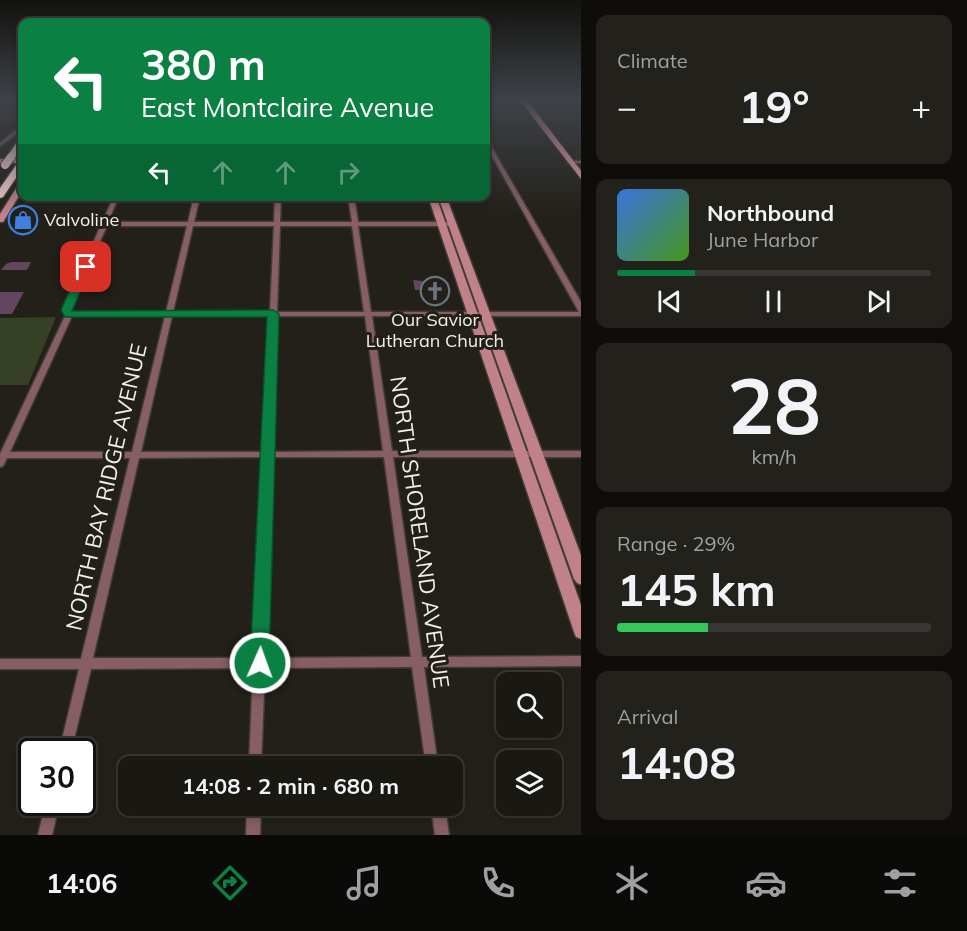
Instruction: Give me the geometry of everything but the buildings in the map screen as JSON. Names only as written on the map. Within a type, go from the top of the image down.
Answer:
[{"type":"highway","points":[[4,163],[18,146]]},
{"type":"highway","points":[[0,195],[18,169]]},
{"type":"main road","points":[[552,138],[581,177]]},
{"type":"street","points":[[490,148],[581,310]]},
{"type":"street","points":[[570,162],[581,162]]},
{"type":"street","points":[[0,210],[18,183]]},
{"type":"street","points":[[0,220],[18,192]]},
{"type":"street","points":[[69,314],[66,310],[115,201]]},
{"type":"street","name":"NORTH BAY RIDGE AVENUE","points":[[68,738],[196,201]]},
{"type":"street","points":[[255,756],[278,201]]},
{"type":"street","name":"NORTH SHORELAND AVENUE","points":[[352,201],[431,756]]},
{"type":"street","points":[[435,201],[447,224]]},
{"type":"street","points":[[443,201],[447,224],[478,314],[520,454],[581,629]]},
{"type":"street","points":[[105,224],[447,224]]},
{"type":"street","points":[[69,314],[581,312]]},
{"type":"street","points":[[69,314],[2,459],[135,454],[581,454]]},
{"type":"street","points":[[478,314],[536,454],[581,576]]},
{"type":"street","points":[[0,664],[581,661]]},
{"type":"street","points":[[45,835],[50,816]]},
{"type":"street","points":[[253,835],[254,816]]},
{"type":"street","points":[[439,816],[442,835]]},
{"type":"green space","points":[[56,317],[28,385],[0,385],[0,318]]},
{"type":"place","name":"Valvoline","points":[[23,220]]},
{"type":"place","name":"Our Savior Lutheran Church","points":[[435,291]]},
{"type":"route","points":[[86,267],[66,310],[69,314],[273,314],[260,663]]}]
